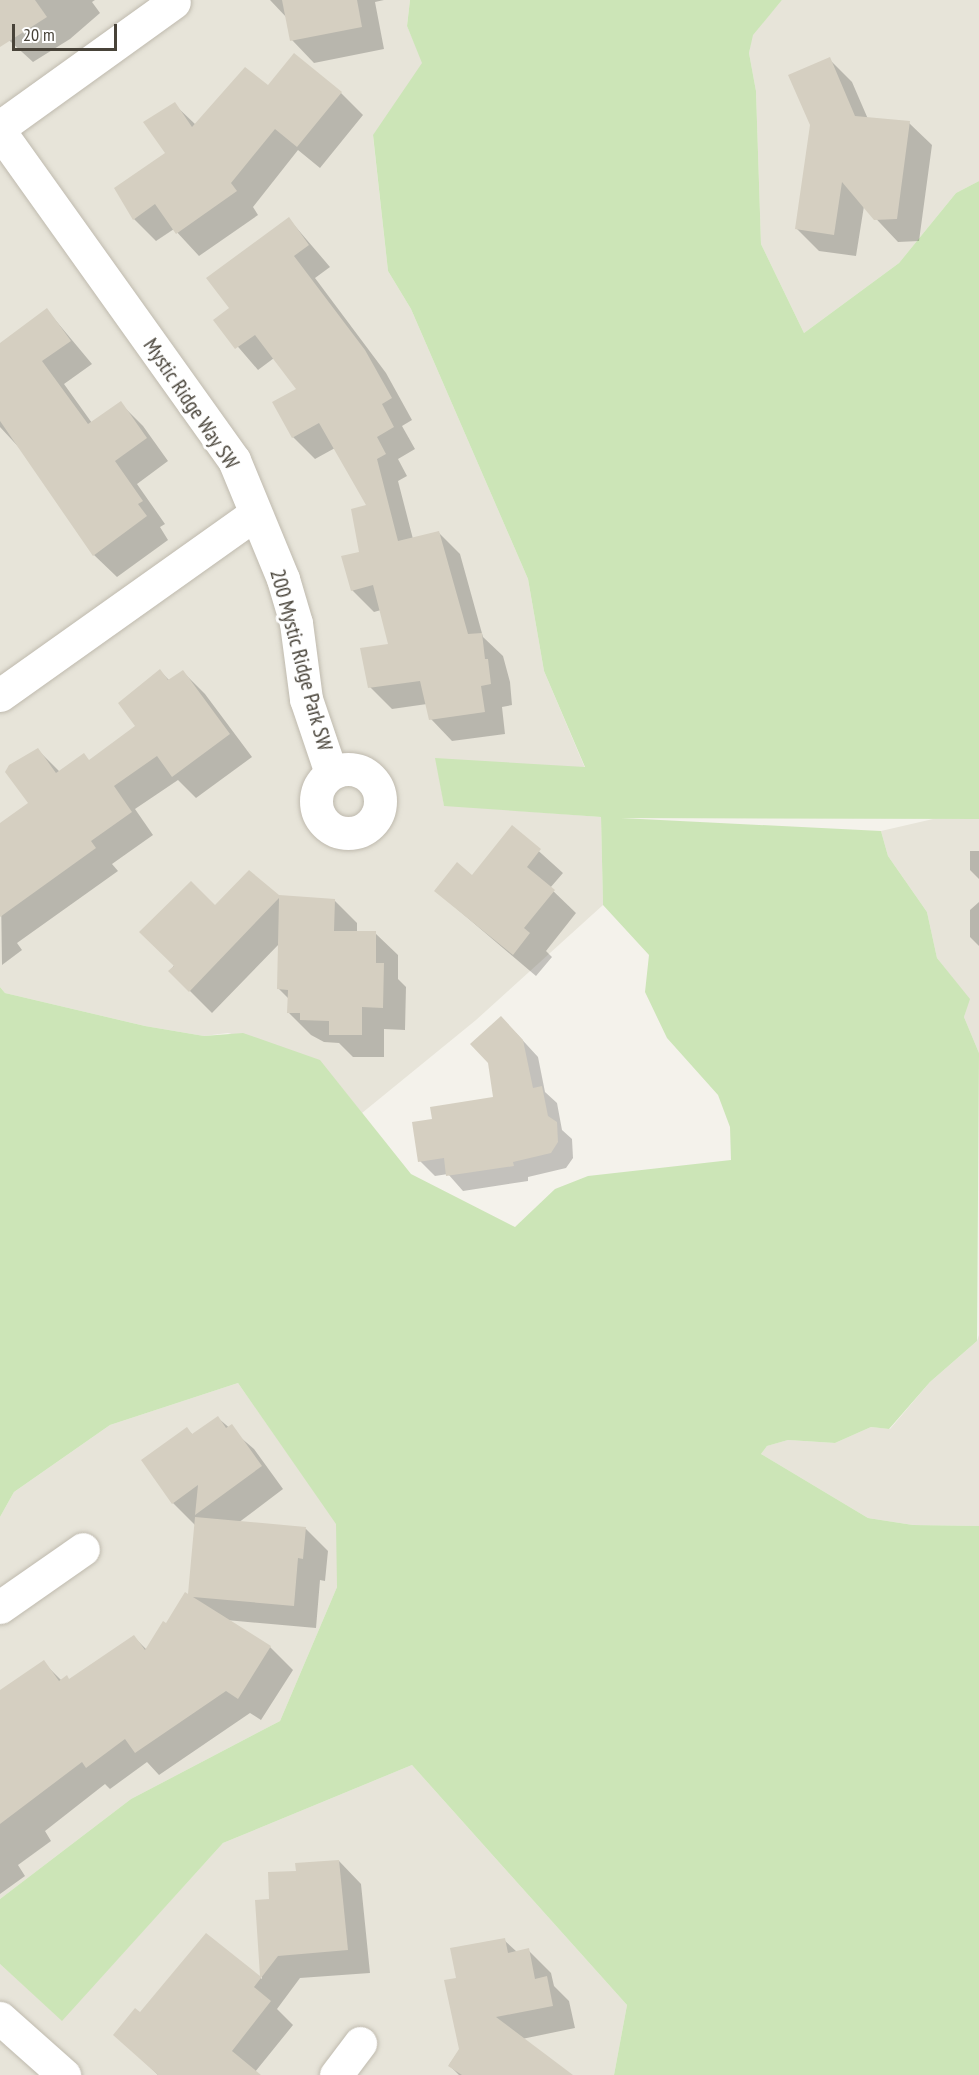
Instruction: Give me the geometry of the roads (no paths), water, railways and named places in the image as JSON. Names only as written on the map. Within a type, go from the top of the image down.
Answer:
[{"type":"street","points":[[0,127],[174,2]]},
{"type":"street","name":"Mystic Ridge Way SW","points":[[0,132],[234,460],[255,514]]},
{"type":"street","points":[[0,695],[255,514]]},
{"type":"street","name":"200 Mystic Ridge Park SW","points":[[255,514],[283,579],[296,623],[306,699],[332,773]]},
{"type":"street","points":[[0,1607],[83,1549]]},
{"type":"street","points":[[0,2018],[64,2075]]},
{"type":"street","points":[[336,2075],[360,2043]]}]
